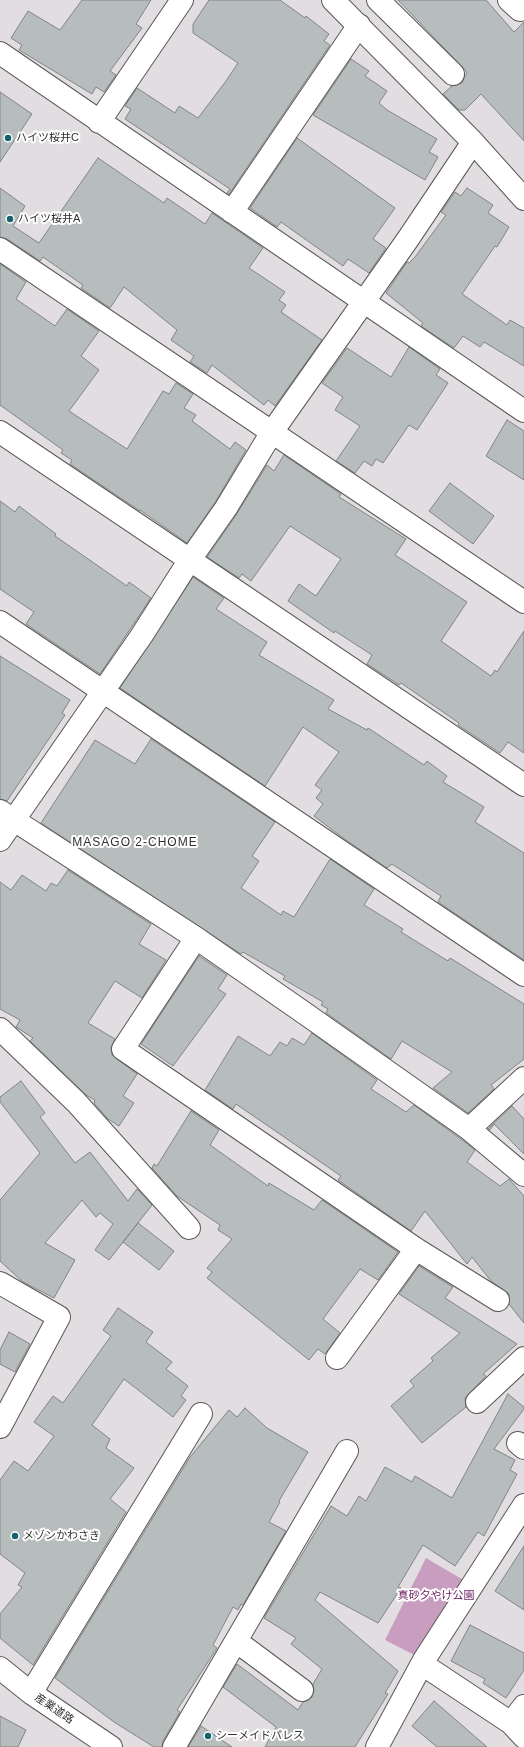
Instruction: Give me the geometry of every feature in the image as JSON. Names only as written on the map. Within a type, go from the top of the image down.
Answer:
[{"type":"street","points":[[99,122],[182,0]]},
{"type":"street","points":[[333,0],[473,142],[524,199]]},
{"type":"street","points":[[378,0],[453,74]]},
{"type":"street","points":[[232,212],[359,25]]},
{"type":"street","points":[[0,53],[524,411]]},
{"type":"street","points":[[0,840],[7,815],[142,635],[189,561],[226,508],[272,432],[473,142]]},
{"type":"street","points":[[0,249],[524,602]]},
{"type":"street","points":[[0,432],[189,561],[524,785]]},
{"type":"street","points":[[0,622],[524,974]]},
{"type":"street","points":[[7,815],[196,938],[469,1129],[524,1174]]},
{"type":"street","points":[[196,938],[122,1049],[416,1249],[498,1300]]},
{"type":"street","points":[[0,1029],[76,1102],[189,1228]]},
{"type":"street","points":[[469,1129],[524,1078]]},
{"type":"street","points":[[338,1358],[416,1249]]},
{"type":"street","points":[[0,1283],[59,1317],[0,1427]]},
{"type":"street","points":[[476,1402],[524,1358]]},
{"type":"street","points":[[32,1693],[201,1414]]},
{"type":"street","points":[[174,1747],[347,1451]]},
{"type":"street","points":[[377,1747],[422,1664],[524,1505]]},
{"type":"street","points":[[236,1641],[302,1690]]},
{"type":"street","points":[[422,1664],[517,1730],[524,1706]]},
{"type":"street","name":"産業道路","points":[[2,1675],[32,1693],[110,1747]]},
{"type":"green space","name":"真砂夕やけ公園","points":[[426,1558],[472,1585],[424,1660],[385,1640]]},
{"type":"building","points":[[82,0],[151,0],[136,24],[142,28],[110,71],[116,75],[104,92],[96,87],[92,94],[19,50],[22,45],[11,38],[28,11],[60,30]]},
{"type":"building","points":[[209,0],[280,0],[305,18],[306,16],[329,34],[324,41],[330,45],[229,194],[227,193],[230,189],[125,119],[131,109],[125,106],[137,88],[175,113],[179,106],[198,118],[226,81],[238,63],[193,33],[193,24]]},
{"type":"building","points":[[398,0],[486,0],[514,32],[524,22],[524,141],[481,94],[465,110],[459,110],[443,94],[452,86],[462,83],[467,72]]},
{"type":"building","points":[[351,59],[369,71],[365,76],[387,91],[379,103],[387,110],[437,139],[429,152],[438,157],[425,180],[313,115]]},
{"type":"building","name":"ハイツ桜井C","points":[[0,92],[32,114],[0,162]]},
{"type":"building","points":[[297,138],[395,208],[373,239],[386,248],[369,273],[348,259],[343,266],[281,222],[277,227],[250,208]]},
{"type":"building","points":[[98,158],[164,203],[167,198],[205,224],[212,213],[263,248],[249,268],[285,292],[279,300],[286,305],[281,312],[322,340],[275,406],[268,400],[264,405],[212,365],[207,373],[190,362],[194,356],[171,340],[177,330],[124,287],[110,308],[81,288],[83,285],[43,257],[40,261],[7,239],[0,237],[0,188],[25,206],[13,226],[39,243]]},
{"type":"building","points":[[467,188],[493,205],[488,213],[509,227],[497,247],[495,246],[462,294],[507,325],[510,320],[524,328],[524,366],[484,342],[480,347],[463,336],[454,348],[421,326],[423,323],[386,293],[407,262],[409,263],[415,257],[446,215],[441,212],[455,192],[461,196]]},
{"type":"building","points":[[0,264],[26,282],[16,299],[55,326],[67,309],[99,331],[81,356],[99,370],[69,411],[127,449],[163,391],[169,394],[176,383],[193,394],[184,408],[196,415],[192,421],[230,449],[235,442],[246,450],[216,501],[187,543],[70,464],[72,460],[61,453],[63,450],[0,405]]},
{"type":"building","points":[[409,347],[440,369],[436,375],[448,383],[417,430],[409,425],[383,463],[376,459],[372,466],[364,461],[355,473],[336,461],[360,426],[335,410],[343,397],[322,383],[347,348],[391,377]]},
{"type":"building","points":[[507,420],[524,431],[524,480],[486,456]]},
{"type":"building","points":[[284,455],[341,494],[339,497],[406,539],[395,555],[467,602],[441,641],[491,676],[495,670],[497,672],[524,631],[524,753],[508,742],[500,753],[458,725],[459,723],[401,683],[399,685],[367,664],[372,655],[335,631],[334,633],[288,601],[299,584],[316,596],[341,559],[290,526],[251,581],[242,574],[239,578],[207,557],[236,515],[267,465],[274,471]]},
{"type":"building","points":[[450,483],[494,516],[473,544],[429,511]]},
{"type":"building","points":[[0,501],[15,512],[19,506],[56,534],[55,536],[127,586],[129,582],[151,598],[100,674],[26,624],[34,612],[0,589]]},
{"type":"building","points":[[193,577],[224,598],[216,609],[267,642],[259,655],[334,700],[328,709],[367,730],[368,728],[424,765],[427,761],[447,776],[443,782],[484,807],[475,822],[524,853],[524,960],[438,902],[441,896],[392,864],[387,868],[314,816],[323,804],[316,798],[322,790],[315,785],[339,752],[303,727],[265,786],[120,688]]},
{"type":"building","points":[[0,656],[70,700],[62,713],[65,715],[7,801],[0,799]]},
{"type":"building","points":[[151,739],[275,822],[252,856],[259,861],[241,888],[281,915],[283,911],[294,917],[330,859],[374,889],[364,905],[403,929],[401,932],[448,961],[450,958],[524,1004],[524,1059],[491,1085],[494,1089],[468,1113],[433,1088],[452,1072],[402,1041],[391,1059],[326,1013],[328,1009],[321,1005],[323,1002],[283,979],[285,976],[243,952],[241,954],[41,823],[95,740],[135,764]]},
{"type":"building","points":[[68,870],[151,924],[139,944],[166,960],[142,998],[115,981],[88,1023],[115,1039],[111,1048],[112,1055],[137,1074],[123,1096],[134,1103],[119,1126],[108,1119],[94,1103],[95,1100],[86,1095],[30,1041],[33,1038],[16,1027],[20,1020],[0,1009],[0,882],[11,890],[22,875],[46,891],[51,883],[57,886]]},
{"type":"building","points":[[199,956],[227,975],[218,989],[226,994],[173,1066],[141,1044]]},
{"type":"building","points":[[312,1033],[377,1080],[371,1089],[406,1112],[414,1105],[475,1150],[467,1162],[500,1186],[509,1179],[524,1196],[524,1323],[509,1304],[509,1294],[491,1281],[472,1257],[467,1264],[425,1211],[411,1231],[338,1180],[341,1176],[236,1104],[233,1109],[205,1090],[238,1036],[270,1056],[280,1042],[287,1046],[292,1038],[304,1045]]},
{"type":"building","points":[[21,1081],[45,1113],[40,1117],[75,1163],[90,1152],[128,1201],[137,1189],[152,1205],[109,1260],[95,1250],[113,1224],[100,1213],[96,1217],[82,1200],[45,1243],[75,1260],[54,1298],[23,1282],[0,1261],[0,1200],[40,1153],[0,1102],[0,1097]]},
{"type":"building","points":[[512,1106],[524,1119],[524,1154],[494,1124],[490,1130],[488,1129]]},
{"type":"building","points":[[191,1111],[219,1130],[210,1145],[268,1186],[269,1183],[314,1210],[322,1200],[398,1252],[378,1280],[360,1269],[323,1319],[340,1333],[325,1354],[318,1349],[309,1360],[207,1278],[212,1272],[207,1268],[232,1239],[218,1230],[220,1225],[177,1196],[152,1168],[154,1164],[157,1166]]},
{"type":"building","points":[[138,1223],[174,1251],[159,1270],[123,1242]]},
{"type":"building","points":[[419,1266],[453,1287],[445,1298],[517,1344],[483,1374],[486,1376],[465,1398],[466,1407],[422,1443],[391,1406],[414,1386],[410,1381],[433,1361],[431,1358],[460,1333],[399,1294]]},
{"type":"building","points":[[118,1308],[153,1332],[146,1342],[172,1362],[166,1369],[188,1386],[181,1396],[186,1400],[173,1417],[124,1379],[92,1425],[110,1439],[106,1448],[134,1468],[110,1499],[126,1512],[33,1665],[0,1638],[0,1614],[22,1587],[18,1585],[25,1573],[0,1554],[0,1480],[14,1461],[28,1471],[54,1436],[34,1422],[53,1396],[63,1403],[111,1336],[103,1330]]},
{"type":"building","points":[[9,1332],[30,1344],[15,1372],[0,1364],[0,1350]]},
{"type":"building","points":[[508,1394],[524,1407],[524,1409],[494,1449],[515,1460],[510,1470],[517,1474],[484,1536],[478,1532],[455,1566],[423,1545],[398,1587],[401,1588],[378,1623],[320,1592],[315,1600],[398,1671],[385,1693],[388,1694],[355,1747],[265,1747],[276,1727],[223,1687],[237,1664],[298,1710],[303,1702],[312,1697],[314,1691],[313,1684],[322,1669],[291,1644],[296,1638],[264,1618],[331,1506],[347,1516],[359,1496],[366,1501],[385,1467],[412,1482],[415,1476],[452,1498]]},
{"type":"building","points":[[245,1408],[267,1428],[308,1452],[279,1501],[280,1502],[269,1522],[286,1531],[243,1605],[241,1604],[238,1610],[233,1607],[213,1645],[217,1648],[177,1710],[180,1712],[163,1741],[162,1747],[154,1747],[114,1722],[55,1678],[190,1457],[229,1410],[237,1417]]},
{"type":"building","points":[[524,1546],[524,1610],[495,1591]]},
{"type":"building","points":[[470,1625],[524,1653],[524,1670],[506,1698],[483,1683],[485,1679],[451,1661]]},
{"type":"building","points":[[434,1701],[487,1747],[437,1747],[412,1726]]},
{"type":"building","points":[[0,1716],[26,1730],[18,1747],[0,1747]]},
{"type":"building","name":"シーメイドパレス","points":[[201,1726],[232,1747],[188,1747]]},
{"type":"place","name":"ハイツ桜井C","points":[[8,138]]},
{"type":"place","name":"ハイツ桜井A","points":[[10,219]]},
{"type":"place","name":"メゾンかわさき","points":[[15,1536]]},
{"type":"place","name":"シーメイドパレス","points":[[208,1736]]},
{"type":"district","name":"MASAGO 2-CHOME","points":[[135,843]]}]
